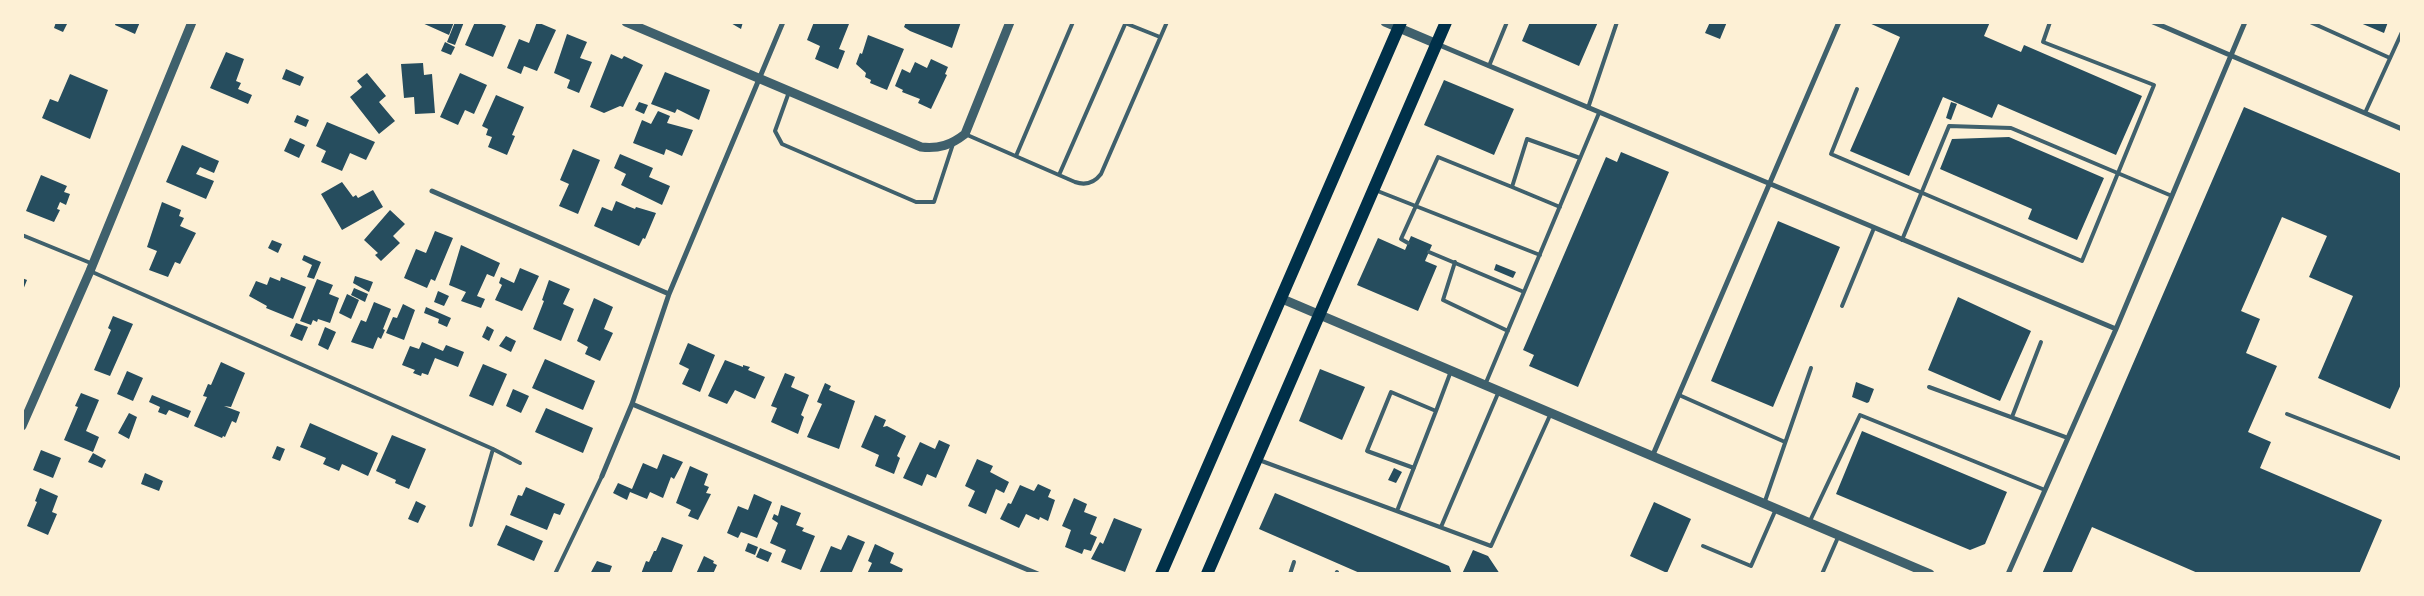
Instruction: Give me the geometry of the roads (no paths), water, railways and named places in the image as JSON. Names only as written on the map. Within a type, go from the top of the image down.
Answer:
[{"type":"main road","points":[[1207,574],[1446,22]]},
{"type":"main road","points":[[1161,574],[1400,25]]},
{"type":"street","points":[[22,426],[92,267],[192,22]]},
{"type":"street","points":[[626,22],[921,147],[936,148],[954,142],[965,134],[1010,22]]},
{"type":"street","points":[[602,476],[632,404],[669,294],[783,22]]},
{"type":"street","points":[[1385,22],[1400,25],[1437,44],[1599,113],[2116,329]]},
{"type":"street","points":[[1652,456],[1839,22]]},
{"type":"street","points":[[2153,22],[2402,129]]},
{"type":"street","points":[[2008,574],[2116,329],[2245,22]]},
{"type":"street","points":[[432,191],[669,294]]},
{"type":"street","points":[[1280,298],[1929,573]]},
{"type":"street","points":[[632,404],[1038,574]]},
{"type":"lane","points":[[1016,156],[1073,22]]},
{"type":"lane","points":[[965,134],[1059,176],[1082,184],[1090,183],[1101,174],[1167,22]]},
{"type":"lane","points":[[1489,66],[1507,22]]},
{"type":"lane","points":[[1588,108],[1617,22]]},
{"type":"lane","points":[[1857,89],[1831,154],[2082,261],[2154,85],[2043,42],[2050,22]]},
{"type":"lane","points":[[2310,22],[2390,58]]},
{"type":"lane","points":[[1059,176],[1125,23],[1160,38]]},
{"type":"lane","points":[[2366,113],[2402,32]]},
{"type":"lane","points":[[789,91],[775,131],[782,144],[916,202],[934,202],[954,142]]},
{"type":"lane","points":[[1485,385],[1599,113]]},
{"type":"lane","points":[[1902,240],[1949,126],[2011,128],[2172,196]]},
{"type":"lane","points":[[1512,187],[1527,139],[1580,158]]},
{"type":"lane","points":[[1408,243],[1401,240],[1418,206],[1438,157],[1560,207]]},
{"type":"lane","points":[[1374,189],[1540,254]]},
{"type":"lane","points":[[1842,306],[1874,228]]},
{"type":"lane","points":[[22,235],[494,449],[520,463]]},
{"type":"lane","points":[[1429,252],[1524,292]]},
{"type":"lane","points":[[1455,262],[1443,300],[1508,331]]},
{"type":"lane","points":[[2012,417],[2041,342]]},
{"type":"lane","points":[[1764,504],[1811,368]]},
{"type":"lane","points":[[1397,511],[1451,371]]},
{"type":"lane","points":[[1929,387],[2068,438]]},
{"type":"lane","points":[[1441,527],[1499,391]]},
{"type":"lane","points":[[1414,468],[1368,451],[1391,392],[1436,411]]},
{"type":"lane","points":[[1679,395],[1785,442]]},
{"type":"lane","points":[[1257,459],[1491,546],[1551,414]]},
{"type":"lane","points":[[2287,414],[2402,459]]},
{"type":"lane","points":[[1809,522],[1860,415],[2045,490]]},
{"type":"lane","points":[[471,525],[494,449]]},
{"type":"lane","points":[[555,574],[602,476]]},
{"type":"lane","points":[[1703,546],[1751,566],[1776,509]]},
{"type":"lane","points":[[1822,574],[1839,535]]},
{"type":"lane","points":[[1290,574],[1294,562]]}]
